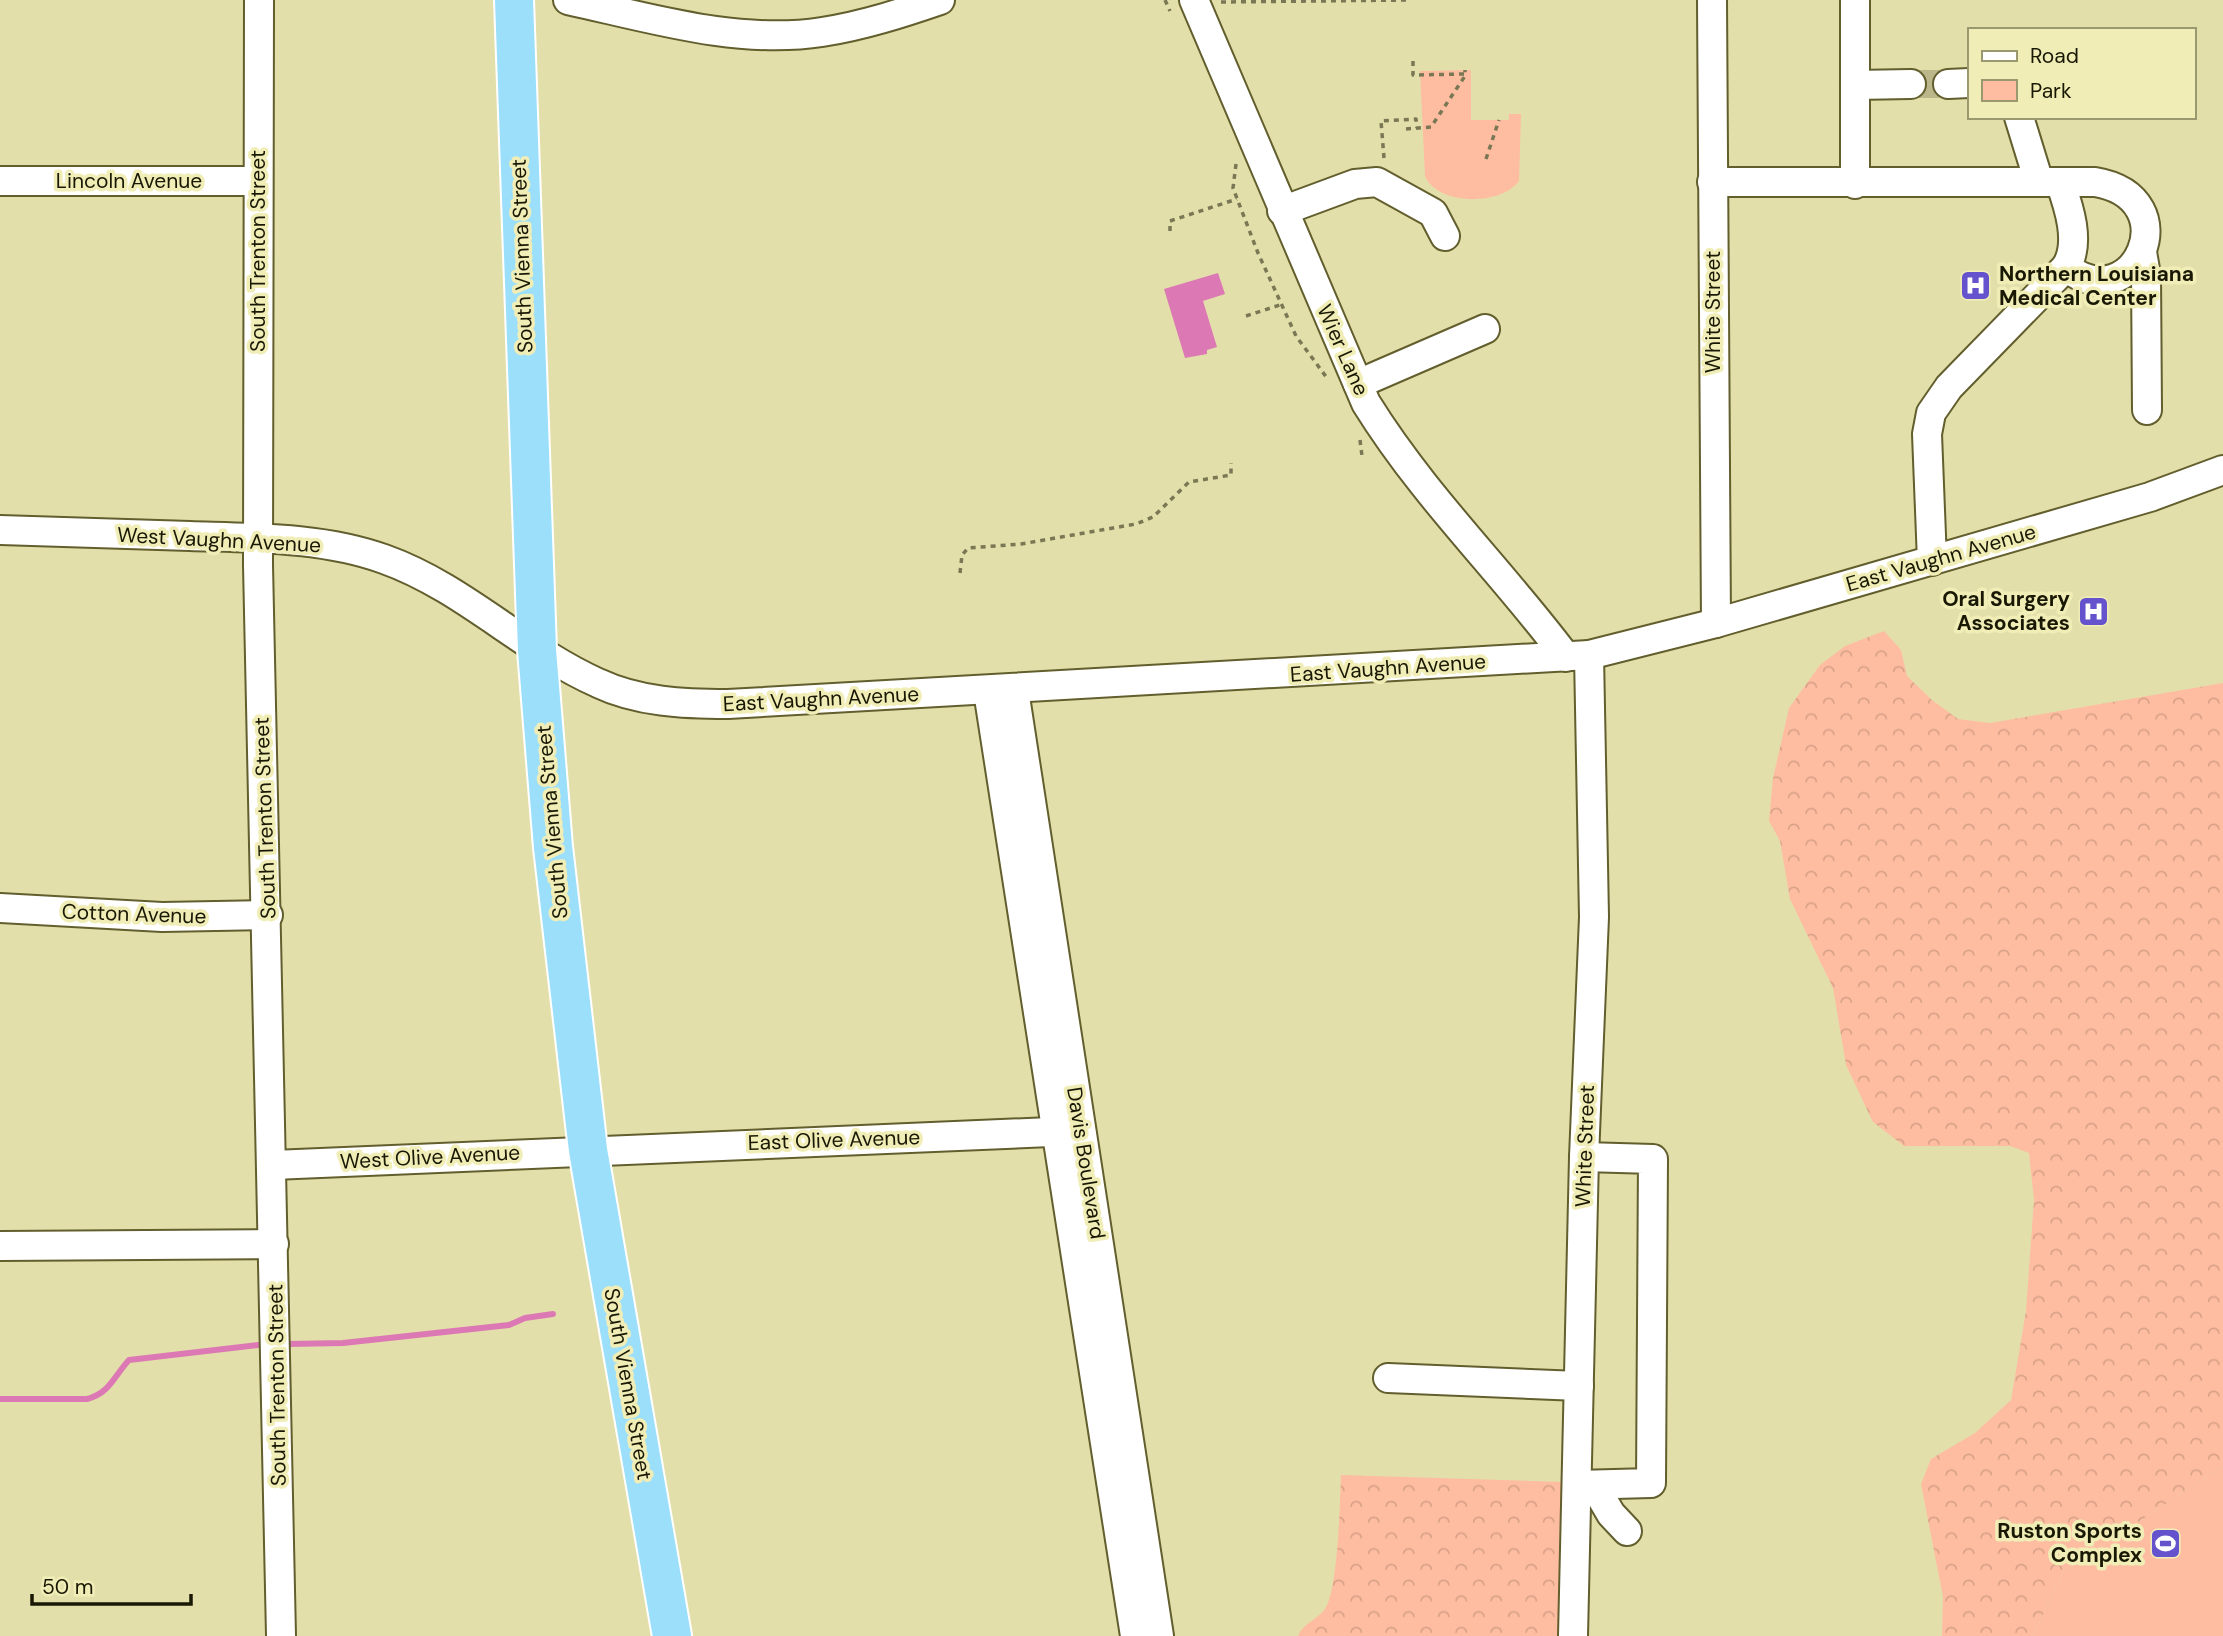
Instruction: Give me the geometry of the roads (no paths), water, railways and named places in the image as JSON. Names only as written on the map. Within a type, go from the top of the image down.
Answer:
[{"type":"highway","name":"South Vienna Street","points":[[514,0],[537,650],[553,847],[588,1150],[672,1636]]},
{"type":"street","name":"South Trenton Street","points":[[259,0],[258,538],[268,915],[281,1636]]},
{"type":"street","points":[[568,0],[704,29],[769,35],[821,33],[891,17],[940,0]]},
{"type":"street","name":"White Street","points":[[1712,0],[1716,623]]},
{"type":"street","points":[[1855,0],[1855,184]]},
{"type":"street","name":"Wier Lane","points":[[1204,1],[1282,211],[1366,403],[1412,473],[1578,656]]},
{"type":"street","points":[[1855,85],[1911,85]]},
{"type":"street","points":[[1932,561],[1927,434],[1931,413],[1949,387],[2066,267],[2072,253],[2072,229],[2020,119]]},
{"type":"street","name":"Lincoln Avenue","points":[[0,181],[258,181]]},
{"type":"street","points":[[1282,211],[1355,184],[1377,182],[1433,214],[1445,236]]},
{"type":"street","points":[[1712,182],[2101,183],[2129,195],[2143,212],[2146,226],[2142,252],[2146,275],[2147,410]]},
{"type":"street","points":[[2066,267],[2081,278],[2111,279],[2129,271],[2142,252]]},
{"type":"street","points":[[1358,383],[1485,329]]},
{"type":"street","name":"East Vaughn Avenue","points":[[537,650],[599,684],[622,692],[696,705],[1001,691],[1578,656],[1716,623],[1932,561],[2150,497],[2223,470]]},
{"type":"street","name":"West Vaughn Avenue","points":[[0,530],[258,538],[334,546],[420,572],[474,605],[537,650]]},
{"type":"street","name":"White Street","points":[[1573,1636],[1585,1485],[1579,1386],[1584,1157],[1594,917],[1578,656]]},
{"type":"street","name":"Davis Boulevard","points":[[1001,691],[1070,1132],[1159,1636]]},
{"type":"street","name":"Cotton Avenue","points":[[0,908],[162,917],[268,915]]},
{"type":"street","name":"Davis Boulevard","points":[[1070,1132],[1135,1636]]},
{"type":"street","name":"East Olive Avenue","points":[[588,1150],[1070,1132]]},
{"type":"street","name":"West Olive Avenue","points":[[273,1165],[588,1150]]},
{"type":"street","points":[[1584,1157],[1653,1159],[1651,1483],[1585,1485]]},
{"type":"street","points":[[0,1246],[274,1244]]},
{"type":"street","points":[[1388,1378],[1579,1386]]},
{"type":"street","points":[[1585,1485],[1627,1531]]},
{"type":"waterway","points":[[288,1344],[343,1343],[509,1325],[525,1318],[553,1314]]},
{"type":"waterway","points":[[0,1399],[87,1399],[101,1393],[129,1360],[267,1344]]},
{"type":"tunnel","points":[[1911,84],[1948,84]]},
{"type":"place","name":"Northern Louisiana Medical Center","points":[[1976,286]]},
{"type":"place","name":"Oral Surgery Associates","points":[[2093,611]]},
{"type":"place","name":"Ruston Sports Complex","points":[[2165,1543]]}]
